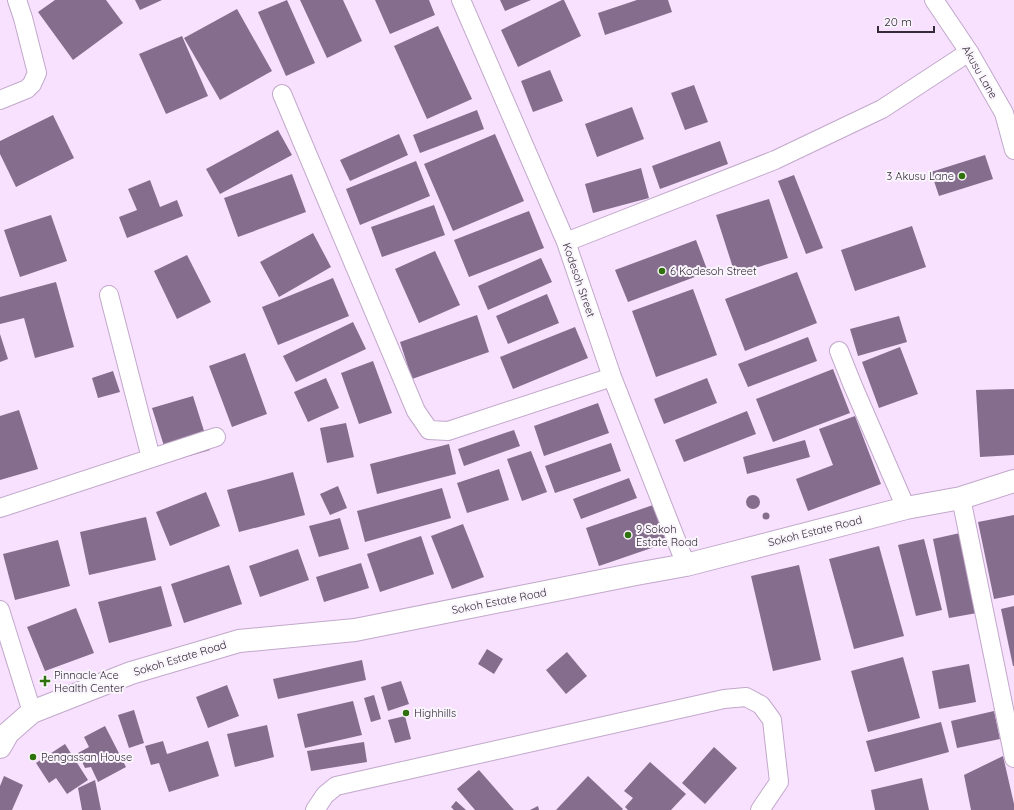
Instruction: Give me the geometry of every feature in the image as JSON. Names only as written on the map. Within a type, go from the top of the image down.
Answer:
[{"type":"street","points":[[0,100],[26,90],[32,84],[37,73],[24,18],[17,0]]},
{"type":"street","name":"Kodesoh Street","points":[[461,0],[566,242],[612,376],[686,566]]},
{"type":"street","name":"Akusu Lane","points":[[934,0],[969,52],[1004,113],[1014,150]]},
{"type":"street","points":[[566,242],[775,160],[882,109],[969,52]]},
{"type":"street","points":[[282,94],[416,411],[429,430],[448,431],[612,376]]},
{"type":"street","points":[[109,295],[150,458]]},
{"type":"street","points":[[839,351],[906,508]]},
{"type":"street","points":[[0,508],[216,437]]},
{"type":"street","name":"Sokoh Estate Road","points":[[0,747],[8,733],[32,712],[131,673],[239,641],[355,630],[686,566],[906,508],[961,498],[1014,480]]},
{"type":"street","points":[[961,498],[1014,758]]},
{"type":"street","points":[[0,610],[32,712]]},
{"type":"street","points":[[315,810],[325,794],[336,786],[724,699],[746,697],[761,705],[772,720],[779,782],[760,810]]},
{"type":"building","points":[[55,0],[106,0],[123,23],[73,60],[38,12]]},
{"type":"building","points":[[135,0],[162,0],[140,10]]},
{"type":"building","points":[[287,0],[315,63],[286,76],[258,12]]},
{"type":"building","points":[[300,0],[343,0],[362,41],[327,58]]},
{"type":"building","points":[[375,0],[429,0],[435,15],[390,34]]},
{"type":"building","points":[[500,0],[531,0],[505,11]]},
{"type":"building","points":[[564,0],[581,36],[518,67],[501,30]]},
{"type":"building","points":[[637,0],[668,0],[672,12],[605,35],[598,13]]},
{"type":"building","points":[[237,9],[272,71],[220,100],[184,38]]},
{"type":"building","points":[[438,26],[472,99],[427,119],[394,46]]},
{"type":"building","points":[[182,36],[208,96],[166,114],[139,54]]},
{"type":"building","points":[[550,70],[563,101],[533,112],[521,81]]},
{"type":"building","points":[[694,85],[708,122],[685,130],[671,93]]},
{"type":"building","points":[[632,107],[644,139],[597,157],[585,124]]},
{"type":"building","points":[[477,110],[484,129],[420,153],[413,135]]},
{"type":"building","points":[[53,115],[74,158],[16,187],[0,154],[0,141]]},
{"type":"building","points":[[278,130],[292,155],[220,194],[206,169]]},
{"type":"building","points":[[399,134],[408,155],[350,181],[340,160]]},
{"type":"building","points":[[495,134],[524,201],[453,231],[424,164]]},
{"type":"building","points":[[720,141],[728,164],[660,189],[652,166]]},
{"type":"building","name":"3 Akusu Lane","points":[[985,155],[993,179],[939,196],[931,172]]},
{"type":"building","points":[[416,161],[430,196],[360,225],[346,189]]},
{"type":"building","points":[[641,168],[649,198],[593,213],[585,184]]},
{"type":"building","points":[[292,174],[306,212],[238,237],[224,198]]},
{"type":"building","points":[[794,175],[823,248],[806,254],[778,181]]},
{"type":"building","points":[[150,180],[160,207],[177,200],[183,216],[127,238],[119,217],[137,210],[128,189]]},
{"type":"building","points":[[769,199],[788,258],[735,274],[716,215]]},
{"type":"building","points":[[434,205],[445,235],[382,257],[371,227]]},
{"type":"building","points":[[529,211],[544,248],[469,277],[454,240]]},
{"type":"building","points":[[51,215],[67,261],[20,277],[4,230]]},
{"type":"building","points":[[912,226],[926,267],[855,291],[841,250]]},
{"type":"building","points":[[313,233],[331,267],[279,297],[260,262]]},
{"type":"building","name":"6 Kodesoh Street","points":[[696,240],[708,272],[628,302],[615,270]]},
{"type":"building","points":[[435,251],[460,305],[419,323],[395,269]]},
{"type":"building","points":[[187,255],[211,302],[177,319],[154,271]]},
{"type":"building","points":[[541,258],[552,282],[488,310],[478,286]]},
{"type":"building","points":[[797,272],[817,323],[745,351],[725,299]]},
{"type":"building","points":[[333,278],[349,316],[278,345],[262,307]]},
{"type":"building","points":[[56,282],[74,347],[35,358],[24,318],[0,324],[0,297]]},
{"type":"building","points":[[693,289],[717,355],[656,377],[632,311]]},
{"type":"building","points":[[547,294],[559,323],[508,344],[496,316]]},
{"type":"building","points":[[477,315],[489,352],[412,379],[400,342]]},
{"type":"building","points":[[899,316],[907,342],[858,356],[850,329]]},
{"type":"building","points":[[353,322],[366,349],[296,382],[283,356]]},
{"type":"building","points":[[575,327],[588,358],[513,389],[500,357]]},
{"type":"building","points":[[0,334],[8,359],[0,362]]},
{"type":"building","points":[[808,337],[817,361],[748,387],[738,364]]},
{"type":"building","points":[[900,347],[918,394],[879,408],[862,362]]},
{"type":"building","points":[[245,353],[267,414],[232,427],[209,366]]},
{"type":"building","points":[[373,361],[392,413],[359,424],[341,373]]},
{"type":"building","points":[[833,369],[850,413],[773,442],[756,399]]},
{"type":"building","points":[[113,371],[120,392],[98,398],[92,378]]},
{"type":"building","points":[[326,378],[339,408],[308,422],[294,392]]},
{"type":"building","points":[[707,378],[717,403],[664,424],[654,399]]},
{"type":"building","points":[[1014,389],[1014,455],[980,457],[976,390]]},
{"type":"building","points":[[193,396],[210,450],[169,462],[152,408]]},
{"type":"building","points":[[598,403],[609,433],[544,456],[534,426]]},
{"type":"building","points":[[19,410],[38,469],[0,480],[0,416]]},
{"type":"building","points":[[747,411],[756,434],[684,462],[675,440]]},
{"type":"building","points":[[855,416],[881,484],[808,511],[796,479],[833,465],[819,429]]},
{"type":"building","points":[[346,423],[354,457],[327,463],[320,428]]},
{"type":"building","points":[[514,430],[520,446],[464,466],[458,449]]},
{"type":"building","points":[[805,440],[810,457],[747,474],[743,457]]},
{"type":"building","points":[[611,443],[621,471],[555,493],[545,466]]},
{"type":"building","points":[[449,444],[456,474],[377,494],[370,464]]},
{"type":"building","points":[[531,451],[547,492],[522,501],[507,459]]},
{"type":"building","points":[[499,469],[509,500],[467,513],[457,483]]},
{"type":"building","points":[[293,472],[305,515],[239,532],[227,490]]},
{"type":"building","points":[[629,478],[637,498],[581,519],[573,499]]},
{"type":"building","points":[[338,486],[347,508],[330,515],[320,494]]},
{"type":"building","points":[[442,488],[451,518],[365,542],[357,511]]},
{"type":"building","points":[[206,492],[220,526],[170,546],[156,512]]},
{"type":"building","points":[[753,495],[758,497],[760,502],[758,507],[753,509],[748,507],[746,502],[748,497]]},
{"type":"building","name":"9 Sokoh Estate Road","points":[[656,504],[669,542],[599,566],[586,528]]},
{"type":"building","points":[[766,512],[769,513],[769,519],[766,520],[763,519],[762,516],[763,513]]},
{"type":"building","points":[[1014,515],[1014,595],[994,599],[978,522]]},
{"type":"building","points":[[146,517],[156,560],[89,575],[80,532]]},
{"type":"building","points":[[340,518],[349,549],[319,557],[309,526]]},
{"type":"building","points":[[463,524],[484,577],[452,589],[431,536]]},
{"type":"building","points":[[960,533],[977,613],[949,618],[933,539]]},
{"type":"building","points":[[421,536],[434,574],[380,592],[367,554]]},
{"type":"building","points":[[924,539],[942,610],[916,616],[898,545]]},
{"type":"building","points":[[58,540],[70,586],[15,600],[3,554]]},
{"type":"building","points":[[879,546],[904,636],[854,649],[829,559]]},
{"type":"building","points":[[298,549],[309,580],[260,597],[249,566]]},
{"type":"building","points":[[361,563],[369,588],[324,602],[316,577]]},
{"type":"building","points":[[229,565],[242,604],[184,623],[171,584]]},
{"type":"building","points":[[799,565],[821,660],[773,671],[751,576]]},
{"type":"building","points":[[161,586],[172,626],[109,643],[98,602]]},
{"type":"building","points":[[1014,606],[1014,666],[1013,666],[1001,609]]},
{"type":"building","points":[[76,608],[94,653],[45,671],[27,627]]},
{"type":"building","points":[[487,649],[503,659],[494,674],[478,664]]},
{"type":"building","points":[[567,652],[587,676],[566,694],[546,670]]},
{"type":"building","points":[[903,657],[920,718],[868,732],[851,671]]},
{"type":"building","points":[[362,660],[366,680],[278,699],[273,679]]},
{"type":"building","points":[[969,664],[976,702],[939,709],[932,671]]},
{"type":"building","points":[[401,681],[409,704],[388,711],[381,687]]},
{"type":"building","points":[[227,685],[239,716],[208,728],[196,697]]},
{"type":"building","points":[[374,695],[381,719],[371,722],[364,698]]},
{"type":"building","points":[[353,701],[362,735],[305,748],[297,714]]},
{"type":"building","points":[[134,710],[144,743],[129,748],[118,715]]},
{"type":"building","points":[[994,711],[1000,739],[957,748],[951,721]]},
{"type":"building","points":[[405,716],[411,739],[395,743],[388,720]]},
{"type":"building","points":[[941,722],[949,752],[875,772],[866,741]]},
{"type":"building","points":[[267,725],[274,757],[235,767],[227,734]]},
{"type":"building","points":[[105,726],[126,767],[98,782],[91,767],[85,768],[78,753],[89,747],[84,737]]},
{"type":"building","points":[[163,741],[167,754],[208,741],[219,776],[169,792],[159,763],[151,765],[145,746]]},
{"type":"building","points":[[364,742],[367,762],[311,771],[307,751]]},
{"type":"building","points":[[65,744],[88,780],[67,794],[56,778],[49,783],[36,763]]},
{"type":"building","points":[[714,747],[737,768],[705,804],[682,783]]},
{"type":"building","points":[[1003,756],[1014,810],[971,810],[964,775]]},
{"type":"building","points":[[650,762],[686,794],[671,810],[628,810],[625,807],[633,798],[624,791]]},
{"type":"building","points":[[479,770],[514,810],[475,810],[457,789]]},
{"type":"building","points":[[4,776],[23,785],[12,810],[0,810],[0,786]]},
{"type":"building","points":[[588,776],[623,809],[556,810]]},
{"type":"building","points":[[922,778],[929,810],[875,810],[871,790]]},
{"type":"building","points":[[95,780],[101,810],[82,810],[78,788]]},
{"type":"building","points":[[456,801],[466,810],[454,810],[451,807]]},
{"type":"building","points":[[538,806],[539,810],[530,810]]},
{"type":"place","name":"3 Akusu Lane","points":[[962,176]]},
{"type":"place","name":"6 Kodesoh Street","points":[[662,271]]},
{"type":"place","name":"9 Sokoh Estate Road","points":[[628,535]]},
{"type":"place","name":"Pinnacle Ace Health Center","points":[[45,681]]},
{"type":"place","name":"Highhills","points":[[406,713]]},
{"type":"place","name":"Pengassan House","points":[[33,757]]}]
